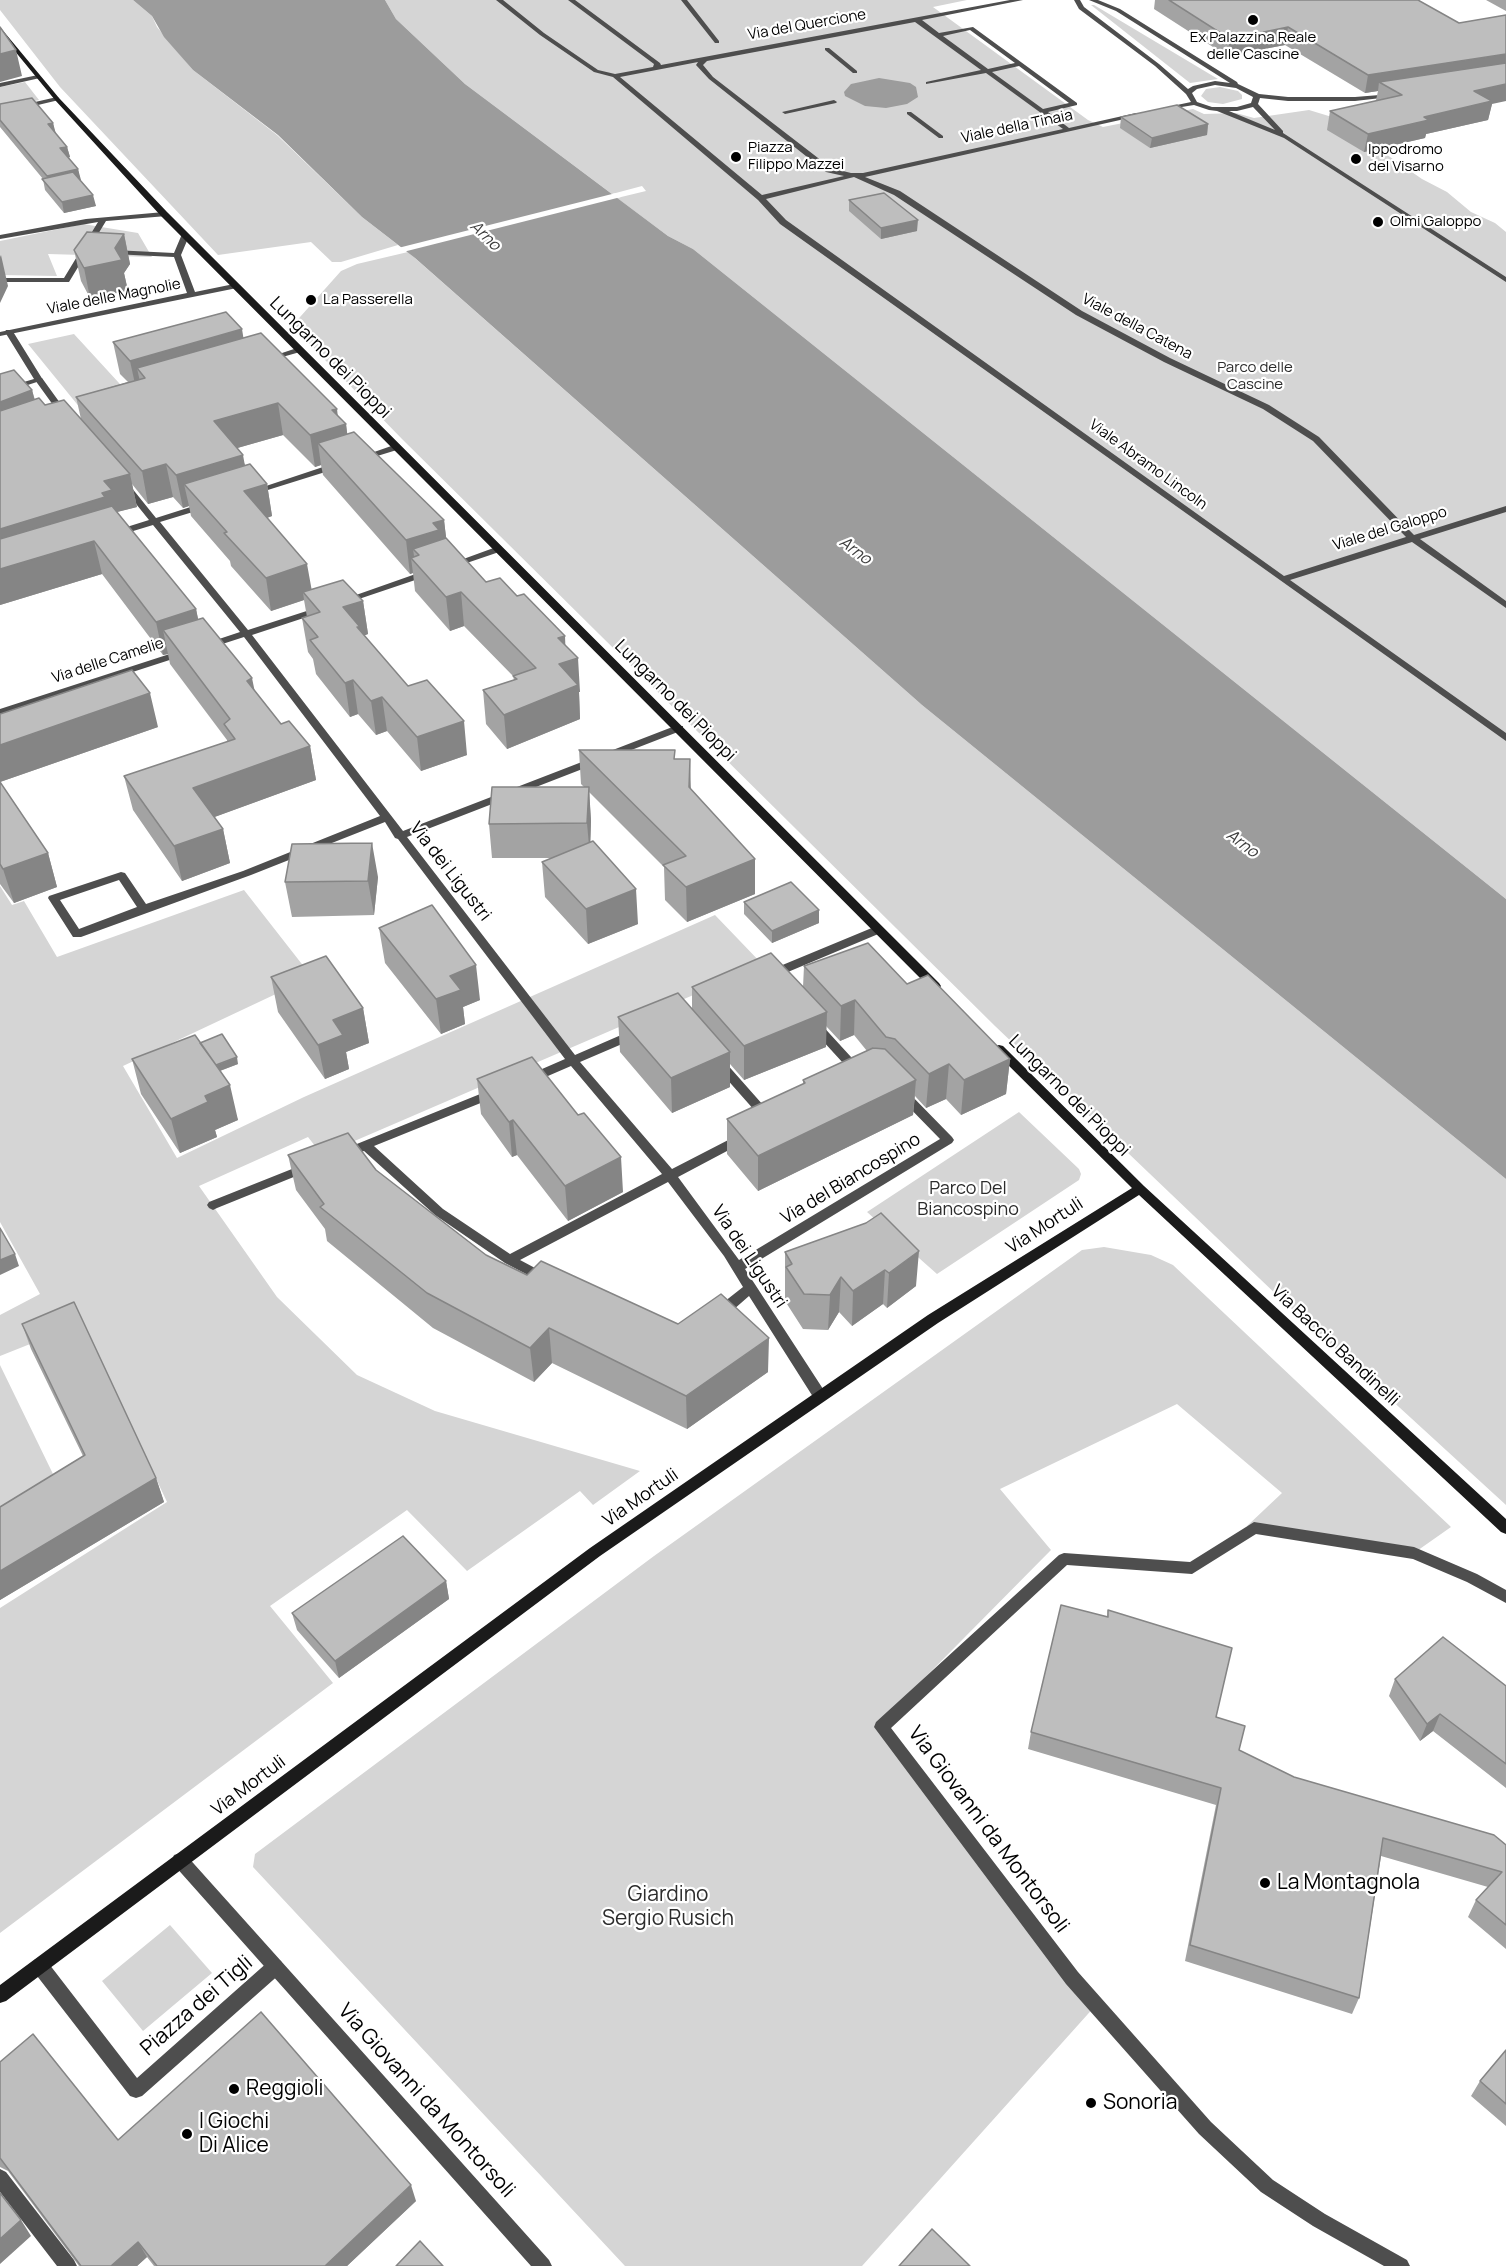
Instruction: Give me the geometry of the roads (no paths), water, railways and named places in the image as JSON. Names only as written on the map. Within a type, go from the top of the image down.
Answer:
[{"type":"street","points":[[499,0],[592,68],[615,76],[655,64],[705,59]]},
{"type":"street","points":[[571,0],[655,64]]},
{"type":"street","points":[[684,0],[717,42]]},
{"type":"street","name":"Via del Quercione","points":[[705,59],[1020,0]]},
{"type":"street","points":[[1077,0],[1081,8],[1148,58],[1188,93],[1195,103]]},
{"type":"street","points":[[1092,0],[1119,10],[1257,96],[1355,99],[1397,94]]},
{"type":"street","points":[[916,20],[1067,129]]},
{"type":"street","points":[[937,35],[971,28],[1075,104],[1042,111]]},
{"type":"street","name":"Lungarno dei Pioppi","points":[[0,29],[57,99],[185,236],[944,994]]},
{"type":"street","points":[[827,49],[855,72]]},
{"type":"street","name":"Viale della Tinaia","points":[[705,59],[699,65],[711,78],[830,170],[844,174],[855,175],[1148,112]]},
{"type":"street","points":[[928,83],[1020,64]]},
{"type":"street","name":"Viale Abramo Lincoln","points":[[615,76],[761,198],[776,214],[1506,738]]},
{"type":"street","points":[[0,85],[38,77]]},
{"type":"street","points":[[1188,93],[1195,87],[1207,84],[1238,86]]},
{"type":"street","points":[[1254,104],[1257,96]]},
{"type":"street","points":[[0,112],[57,99]]},
{"type":"street","points":[[785,112],[834,102]]},
{"type":"street","points":[[1158,111],[1195,103],[1220,110],[1286,137],[1506,280]]},
{"type":"street","points":[[1220,110],[1237,109],[1254,104]]},
{"type":"street","points":[[1254,104],[1286,137]]},
{"type":"street","points":[[909,113],[941,137]]},
{"type":"street","points":[[761,198],[855,175]]},
{"type":"street","name":"Viale della Catena","points":[[855,175],[897,193],[1080,314],[1167,360],[1266,407],[1296,426],[1316,440],[1411,537],[1506,605]]},
{"type":"street","points":[[1,235],[104,219],[164,214]]},
{"type":"street","points":[[0,280],[66,280],[104,219]]},
{"type":"street","points":[[185,236],[177,255],[192,295]]},
{"type":"street","points":[[84,251],[95,252]]},
{"type":"street","points":[[105,252],[177,255]]},
{"type":"street","name":"Viale delle Magnolie","points":[[4,333],[234,286]]},
{"type":"street","points":[[4,333],[74,426]]},
{"type":"street","points":[[260,362],[297,350]]},
{"type":"street","points":[[0,392],[39,380]]},
{"type":"street","points":[[354,460],[397,447]]},
{"type":"street","points":[[239,495],[342,464]]},
{"type":"street","name":"Via dei Ligustri","points":[[119,478],[247,634],[385,818],[573,1061],[670,1175],[737,1268],[820,1396]]},
{"type":"street","points":[[107,536],[216,502]]},
{"type":"street","name":"Viale del Galoppo","points":[[1283,579],[1506,509]]},
{"type":"street","points":[[201,647],[247,634],[499,549]]},
{"type":"street","name":"Via delle Camelie","points":[[0,712],[189,651]]},
{"type":"street","points":[[399,836],[679,728]]},
{"type":"street","points":[[144,909],[121,875],[53,898],[77,934],[247,873],[385,818]]},
{"type":"street","points":[[769,979],[879,929]]},
{"type":"street","points":[[808,1017],[861,1078]]},
{"type":"street","points":[[213,1205],[366,1146],[646,1029]]},
{"type":"street","name":"Lungarno dei Pioppi","points":[[992,1043],[1140,1190]]},
{"type":"street","points":[[509,1260],[766,1125],[709,1051]]},
{"type":"street","name":"Via del Biancospino","points":[[737,1268],[948,1140],[895,1086]]},
{"type":"street","points":[[366,1146],[439,1212],[509,1260],[557,1285]]},
{"type":"street","name":"Via Mortuli","points":[[180,1860],[595,1552],[933,1319],[1140,1190]]},
{"type":"street","name":"Via Baccio Bandinelli","points":[[1140,1190],[1506,1528]]},
{"type":"street","points":[[707,1323],[749,1289]]},
{"type":"street","name":"Via Giovanni da Montorsoli","points":[[1401,2266],[1319,2220],[1267,2186],[1204,2128],[1072,1978],[881,1727],[1064,1558],[1192,1568],[1254,1528],[1414,1554],[1472,1578],[1506,1597]]},
{"type":"street","points":[[0,1995],[180,1860]]},
{"type":"street","name":"Piazza dei Tigli","points":[[40,1966],[136,2090],[275,1967],[180,1860]]},
{"type":"street","name":"Via Giovanni da Montorsoli","points":[[275,1967],[543,2266]]},
{"type":"street","points":[[0,2178],[68,2266]]},
{"type":"water","name":"Arno","points":[[133,0],[385,0],[396,19],[465,84],[668,236],[693,249],[1506,899],[1506,1179],[922,705],[415,258],[362,217],[278,135],[193,70],[164,37],[152,16]]},
{"type":"water","points":[[879,78],[910,83],[916,87],[918,97],[907,104],[886,108],[865,106],[845,96],[844,92],[851,84]]},
{"type":"place","name":"Ex Palazzina Reale delle Cascine","points":[[1253,20]]},
{"type":"place","name":"Piazza Filippo Mazzei","points":[[736,157]]},
{"type":"place","name":"Ippodromo del Visarno","points":[[1356,159]]},
{"type":"place","name":"Olmi Galoppo","points":[[1378,222]]},
{"type":"place","name":"La Passerella","points":[[311,300]]},
{"type":"place","name":"La Montagnola","points":[[1265,1883]]},
{"type":"place","name":"Reggioli","points":[[234,2089]]},
{"type":"place","name":"Sonoria","points":[[1091,2103]]},
{"type":"place","name":"I Giochi Di Alice","points":[[187,2134]]},
{"type":"park label","name":"Parco delle Cascine","points":[[1255,376]]},
{"type":"park label","name":"Parco Del Biancospino","points":[[968,1199]]},
{"type":"park label","name":"Giardino Sergio Rusich","points":[[668,1907]]}]
